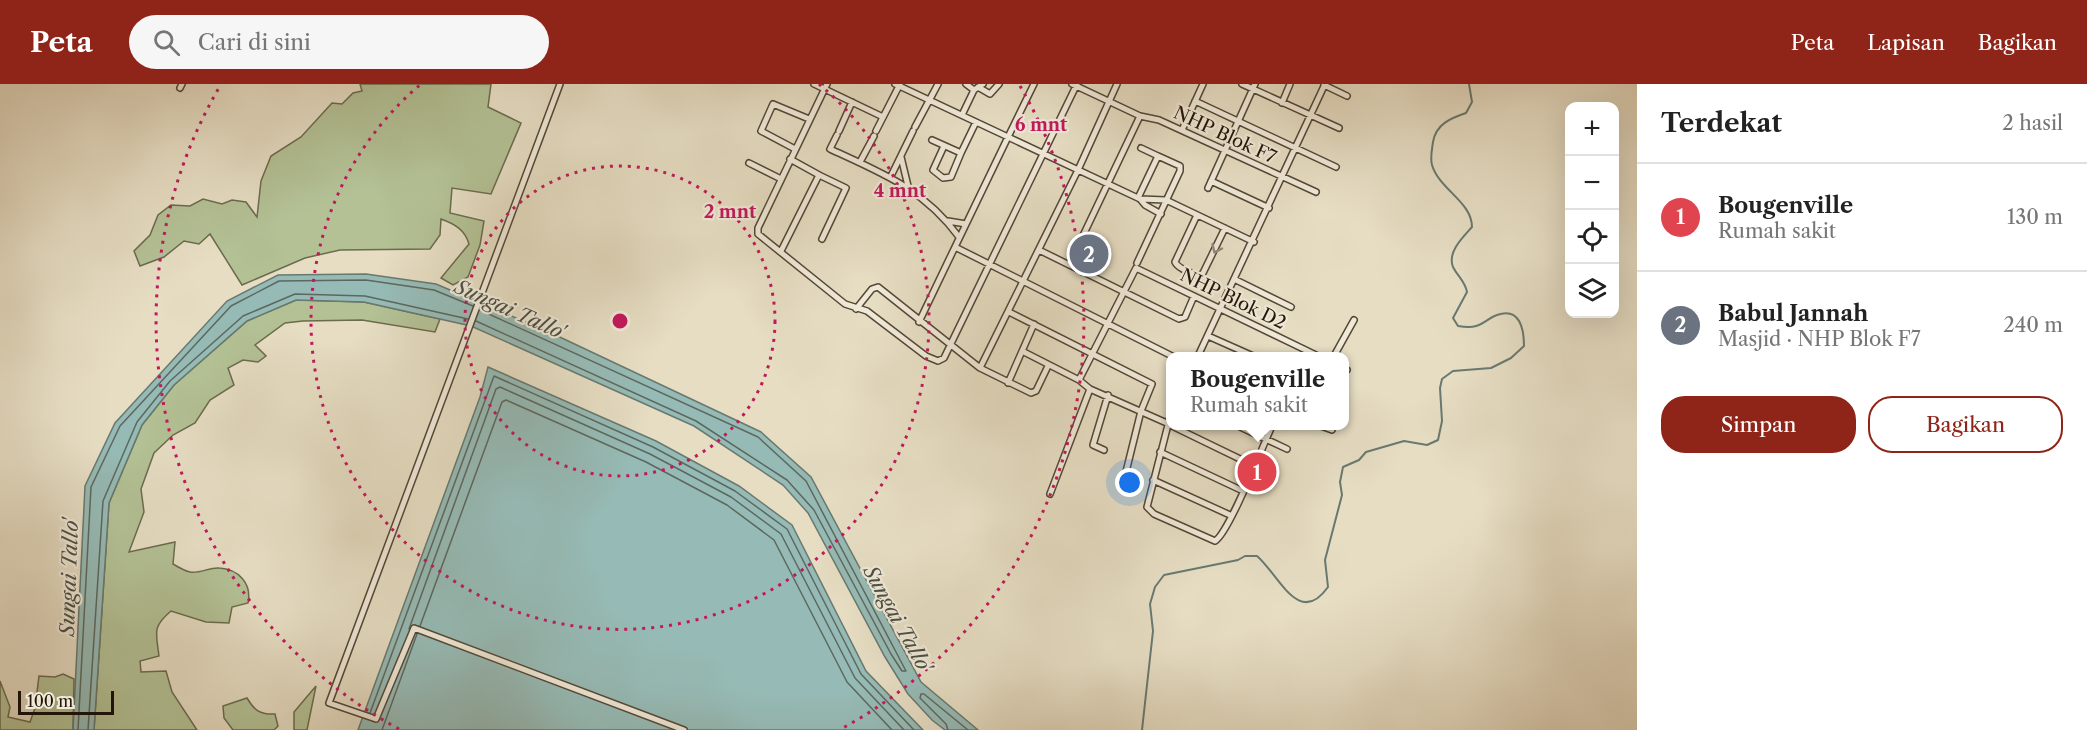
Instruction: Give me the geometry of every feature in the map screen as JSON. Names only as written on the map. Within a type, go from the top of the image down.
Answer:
[{"type":"street","points":[[560,84],[329,703],[376,719],[414,627],[684,730]]},
{"type":"street","points":[[814,84],[825,86],[883,117]]},
{"type":"street","points":[[891,176],[938,84]]},
{"type":"street","points":[[966,84],[979,87],[990,94],[999,84]]},
{"type":"street","points":[[919,322],[1034,84]]},
{"type":"street","points":[[978,366],[1009,312],[1117,84]]},
{"type":"street","points":[[1182,130],[1203,84]]},
{"type":"street","points":[[1242,84],[1253,86],[1282,103],[1339,128]]},
{"type":"street","points":[[1282,103],[1290,84]]},
{"type":"street","points":[[860,162],[898,85],[1044,152],[1108,185],[1139,198],[1166,200],[1254,242]]},
{"type":"street","points":[[825,86],[757,232],[759,236],[781,251],[844,304],[869,313],[933,359],[944,358],[1075,85]]},
{"type":"street","name":"NHP Blok F7","points":[[1075,85],[1107,103],[1140,116],[1149,116],[1182,130],[1316,192]]},
{"type":"street","points":[[1201,352],[1254,242],[1324,85],[1347,96]]},
{"type":"street","points":[[1208,189],[1253,86]]},
{"type":"street","points":[[962,115],[979,87]]},
{"type":"street","points":[[1195,101],[1336,167]]},
{"type":"street","points":[[852,102],[830,149],[908,186],[948,221],[959,237]]},
{"type":"street","points":[[795,149],[761,131],[773,104],[809,119]]},
{"type":"street","points":[[1069,265],[1140,116]]},
{"type":"street","points":[[944,146],[933,170],[943,178],[951,177],[976,122]]},
{"type":"street","points":[[932,140],[961,153]]},
{"type":"street","points":[[1079,380],[1091,352],[1109,324],[1180,168],[1141,148]]},
{"type":"street","points":[[1139,198],[1158,156]]},
{"type":"street","points":[[901,157],[908,186]]},
{"type":"street","points":[[790,159],[819,175],[847,185],[822,239]]},
{"type":"street","points":[[749,163],[781,179]]},
{"type":"street","points":[[781,251],[819,175]]},
{"type":"street","points":[[1211,181],[1269,208]]},
{"type":"street","points":[[1139,198],[1145,205],[1161,214]]},
{"type":"street","points":[[1197,215],[1175,262],[1177,266],[1194,274],[1203,273],[1225,228]]},
{"type":"street","points":[[948,221],[966,224]]},
{"type":"street","points":[[955,248],[1166,354]]},
{"type":"street","points":[[1039,250],[1179,319],[1185,317],[1194,296]]},
{"type":"street","name":"NHP Blok D2","points":[[1137,265],[1301,352]]},
{"type":"street","points":[[1236,280],[1291,307]]},
{"type":"street","points":[[856,309],[872,289],[878,287],[919,322],[978,366],[1008,383],[1033,393],[1048,366]]},
{"type":"street","points":[[1009,312],[1152,384],[1141,411],[1122,488]]},
{"type":"street","points":[[1337,352],[1354,320]]},
{"type":"street","points":[[1008,383],[1034,324]]},
{"type":"street","points":[[1209,336],[1243,352]]},
{"type":"street","points":[[1022,351],[1079,380],[1090,389],[1166,421]]},
{"type":"street","points":[[1050,494],[1090,389]]},
{"type":"street","points":[[1104,450],[1093,445],[1107,395]]},
{"type":"street","points":[[1168,430],[1147,502],[1149,511],[1210,539],[1219,538],[1270,430]]},
{"type":"street","points":[[1184,430],[1275,476]]},
{"type":"street","points":[[1247,430],[1287,449]]},
{"type":"street","points":[[1160,452],[1243,491]]},
{"type":"street","points":[[1153,480],[1230,516]]},
{"type":"green space","points":[[360,84],[491,84],[488,107],[521,123],[491,194],[452,188],[450,213],[484,221],[480,245],[468,277],[453,285],[441,278],[469,244],[459,228],[441,219],[440,235],[430,249],[340,250],[305,258],[242,285],[210,234],[199,244],[184,241],[164,257],[140,266],[134,251],[150,235],[158,215],[171,205],[190,206],[203,199],[222,204],[232,200],[246,202],[257,217],[261,181],[271,156],[301,137],[332,103],[342,104],[353,93],[362,91]]},
{"type":"green space","points":[[296,300],[364,302],[440,319],[435,332],[362,320],[285,323],[255,345],[266,356],[258,362],[243,360],[228,368],[234,385],[210,400],[195,423],[173,435],[154,453],[141,489],[144,512],[129,552],[175,542],[173,564],[190,572],[216,568],[233,571],[246,584],[248,603],[232,607],[229,623],[206,622],[171,611],[158,626],[159,656],[140,661],[141,672],[166,671],[172,692],[197,730],[94,730],[109,503],[142,425],[174,385],[247,321]]},
{"type":"green space","points":[[63,674],[74,679],[73,730],[0,730],[0,681],[10,707],[8,717],[30,722],[35,708],[39,676],[55,677]]},
{"type":"green space","points":[[316,686],[307,730],[294,730],[294,712]]},
{"type":"green space","points":[[247,698],[258,711],[275,714],[278,726],[274,730],[233,730],[224,718],[223,706]]},
{"type":"water","points":[[366,274],[436,284],[547,331],[761,432],[811,477],[921,682],[978,730],[945,730],[932,720],[908,694],[885,657],[808,513],[783,485],[694,426],[471,326],[364,302],[296,300],[247,321],[174,385],[142,425],[109,503],[94,730],[73,730],[85,486],[115,423],[227,301],[278,275]]},
{"type":"water","points":[[488,367],[656,441],[739,486],[792,525],[866,671],[923,730],[358,730],[480,397]]},
{"type":"waterway","points":[[1142,730],[1153,631],[1150,604],[1155,587],[1164,575],[1238,560],[1245,556],[1257,556],[1290,594],[1299,600],[1308,602],[1318,598],[1328,587],[1325,560],[1342,495],[1340,482],[1343,467],[1359,460],[1366,452],[1404,441],[1427,445],[1438,440],[1442,421],[1440,388],[1442,379],[1453,371],[1491,368],[1511,358],[1524,346],[1522,327],[1516,317],[1511,314],[1497,315],[1479,325],[1469,327],[1458,326],[1453,318],[1467,292],[1453,267],[1452,256],[1457,245],[1472,227],[1471,218],[1467,210],[1436,174],[1431,154],[1437,131],[1450,120],[1466,113],[1472,102],[1469,84]]},
{"type":"place","name":"Babul Jannah","points":[[1089,254]]},
{"type":"place","name":"Bougenville","points":[[1257,472]]},
{"type":"water label","name":"Sungai Tallo'","points":[[509,309]]},
{"type":"water label","name":"Sungai Tallo'","points":[[69,578]]},
{"type":"water label","name":"Sungai Tallo'","points":[[897,618]]}]
